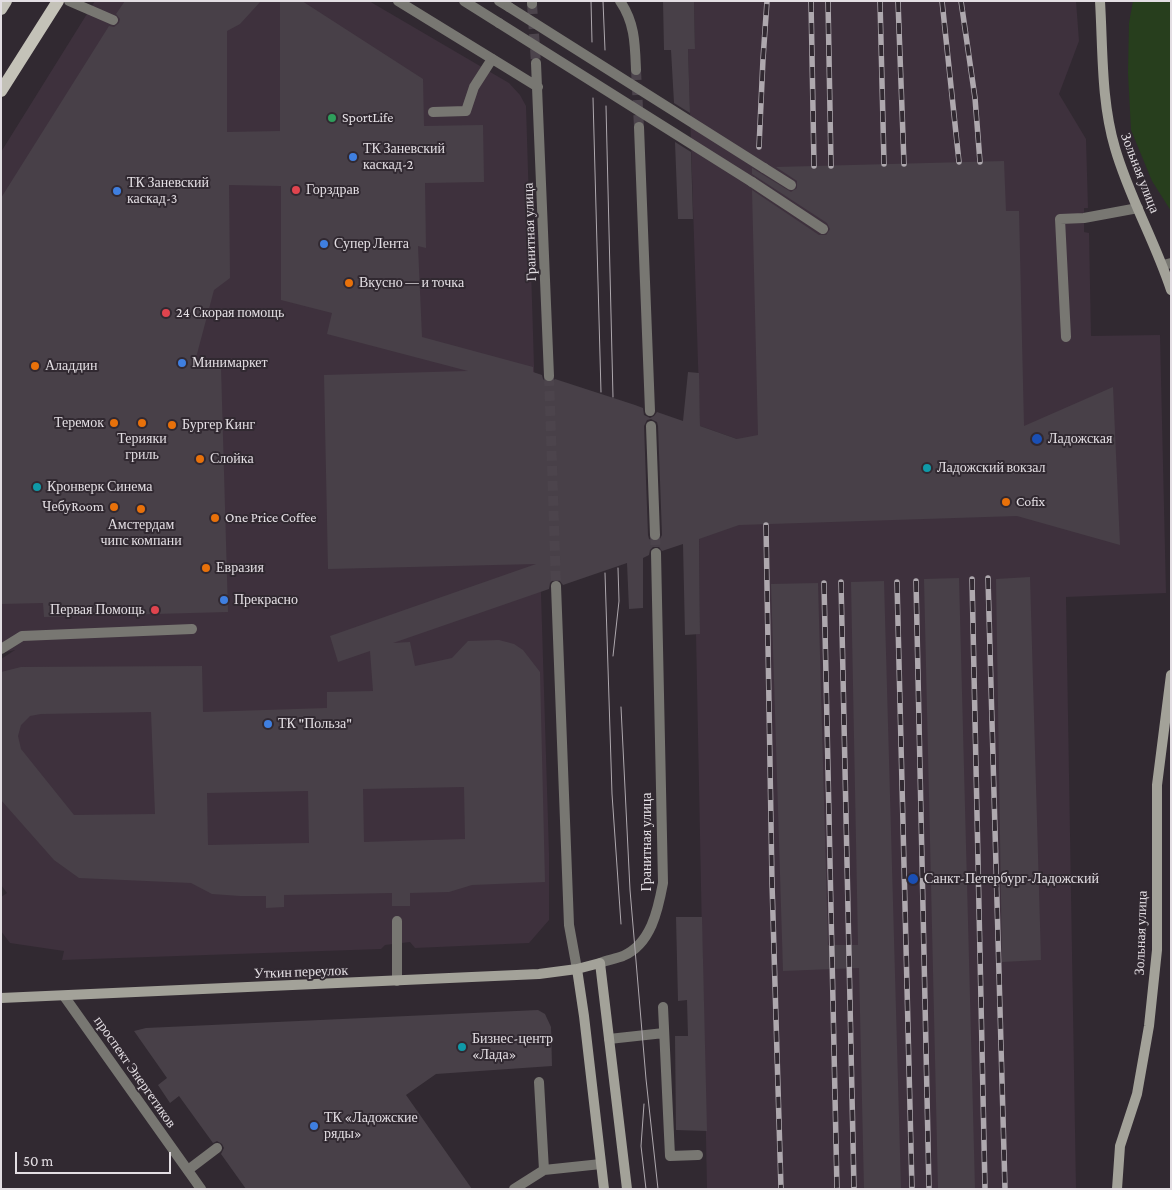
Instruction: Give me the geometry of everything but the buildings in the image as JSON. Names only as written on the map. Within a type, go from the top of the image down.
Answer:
[{"type":"main road","points":[[1,9],[6,1]]},
{"type":"main road","points":[[1,91],[58,1]]},
{"type":"street","points":[[69,1],[113,20]]},
{"type":"street","points":[[398,1],[538,87]]},
{"type":"street","points":[[464,1],[752,182],[823,229]]},
{"type":"street","points":[[499,1],[791,184]]},
{"type":"street","points":[[621,1],[630,16],[635,35],[636,70]]},
{"type":"street","name":"Зольная улица","points":[[1100,1],[1105,100],[1109,126],[1115,150],[1138,208],[1167,264],[1171,290]]},
{"type":"street","points":[[433,112],[466,111],[474,87],[492,59]]},
{"type":"street","name":"Гранитная улица","points":[[536,63],[549,376]]},
{"type":"street","points":[[638,127],[650,410]]},
{"type":"street","points":[[1066,337],[1060,219],[1084,218],[1138,208]]},
{"type":"street","points":[[651,426],[655,536]]},
{"type":"street","name":"Гранитная улица","points":[[600,963],[624,955],[635,948],[645,937],[654,922],[663,883],[656,553]]},
{"type":"street","points":[[556,586],[569,925],[584,1016],[604,1189]]},
{"type":"street","points":[[1,649],[22,636],[192,629]]},
{"type":"street","name":"Зольная улица","points":[[1116,1189],[1120,1146],[1137,1094],[1157,950],[1157,785],[1171,676]]},
{"type":"street","points":[[397,921],[398,981]]},
{"type":"street","points":[[600,963],[627,1189]]},
{"type":"street","name":"Уткин переулок","points":[[1,998],[539,974],[577,969],[600,963]]},
{"type":"street","name":"проспект Энергетиков","points":[[64,996],[201,1189]]},
{"type":"street","points":[[662,1007],[670,1156],[698,1155]]},
{"type":"street","points":[[609,1039],[664,1033]]},
{"type":"street","points":[[539,1082],[544,1170]]},
{"type":"street","points":[[188,1170],[217,1148]]},
{"type":"street","points":[[516,1188],[544,1170],[601,1164]]},
{"type":"shaded area","points":[[95,1],[369,1],[509,83],[520,95],[526,106],[549,853],[549,920],[529,943],[415,948],[410,942],[385,945],[381,949],[62,960],[64,951],[10,943],[1,931],[1,897],[7,893],[1,885],[1,659],[15,650],[1,653],[1,152]]},
{"type":"shaded area","points":[[694,1],[1076,1],[1079,41],[1059,94],[1086,139],[1088,208],[1084,208],[1084,232],[1089,233],[1091,336],[1160,335],[1166,593],[1066,597],[1076,1189],[707,1189],[696,634],[700,633],[699,538],[737,498],[737,439],[700,426],[688,49],[695,48]]},
{"type":"green space","points":[[1133,1],[1171,1],[1171,211],[1152,181],[1131,130],[1128,73],[1129,23]]},
{"type":"tunnel","points":[[532,4],[536,63]]},
{"type":"tunnel","points":[[636,70],[639,127]]},
{"type":"tunnel","points":[[549,376],[556,586]]},
{"type":"tunnel","points":[[655,535],[656,553]]},
{"type":"tram line","points":[[591,1],[592,42]]},
{"type":"tram line","points":[[603,1],[605,50]]},
{"type":"tram line","points":[[593,98],[601,392]]},
{"type":"tram line","points":[[606,106],[613,397]]},
{"type":"tram line","points":[[613,656],[619,601],[618,568]]},
{"type":"tram line","points":[[605,573],[612,794],[621,924]]},
{"type":"tram line","points":[[621,707],[630,890],[646,1079],[658,1189]]},
{"type":"tram line","points":[[644,1104],[641,1146],[646,1189]]},
{"type":"railway","points":[[759,147],[767,1]]},
{"type":"railway","points":[[811,1],[814,166]]},
{"type":"railway","points":[[828,1],[831,166]]},
{"type":"railway","points":[[880,1],[884,164]]},
{"type":"railway","points":[[898,1],[904,164]]},
{"type":"railway","points":[[942,1],[959,162]]},
{"type":"railway","points":[[961,1],[975,98],[980,162]]},
{"type":"railway","points":[[766,525],[772,883],[781,1189]]},
{"type":"railway","points":[[988,578],[1005,1189]]},
{"type":"railway","points":[[972,579],[985,1189]]},
{"type":"railway","points":[[916,581],[929,1189]]},
{"type":"railway","points":[[841,582],[854,1189]]},
{"type":"railway","points":[[897,582],[912,1189]]},
{"type":"railway","points":[[824,583],[837,1189]]},
{"type":"place","name":"SportLife","points":[[332,118]]},
{"type":"place","name":"ТК Заневский каскад-2","points":[[353,157]]},
{"type":"place","name":"Горздрав","points":[[296,190]]},
{"type":"place","name":"ТК Заневский каскад-3","points":[[117,191]]},
{"type":"place","name":"Супер Лента","points":[[324,244]]},
{"type":"place","name":"Вкусно — и точка","points":[[349,283]]},
{"type":"place","name":"24 Скорая помощь","points":[[166,313]]},
{"type":"place","name":"Минимаркет","points":[[182,363]]},
{"type":"place","name":"Аладдин","points":[[35,366]]},
{"type":"place","name":"Теремок","points":[[114,423]]},
{"type":"place","name":"Терияки гриль","points":[[142,423]]},
{"type":"place","name":"Бургер Кинг","points":[[172,425]]},
{"type":"place","name":"Ладожская","points":[[1037,439]]},
{"type":"place","name":"Слойка","points":[[200,459]]},
{"type":"place","name":"Ладожский вокзал","points":[[927,468]]},
{"type":"place","name":"Кронверк Синема","points":[[37,487]]},
{"type":"place","name":"Cofix","points":[[1006,502]]},
{"type":"place","name":"ЧебуRoom","points":[[114,507]]},
{"type":"place","name":"Амстердам чипс компани","points":[[141,509]]},
{"type":"place","name":"One Price Coffee","points":[[215,518]]},
{"type":"place","name":"Евразия","points":[[206,568]]},
{"type":"place","name":"Прекрасно","points":[[224,600]]},
{"type":"place","name":"Первая Помощь","points":[[155,610]]},
{"type":"place","name":"ТК \"Польза\"","points":[[268,724]]},
{"type":"place","name":"Санкт-Петербург-Ладожский","points":[[913,879]]},
{"type":"place","name":"Бизнес-центр «Лада»","points":[[462,1047]]},
{"type":"place","name":"ТК «Ладожские ряды»","points":[[314,1126]]}]
